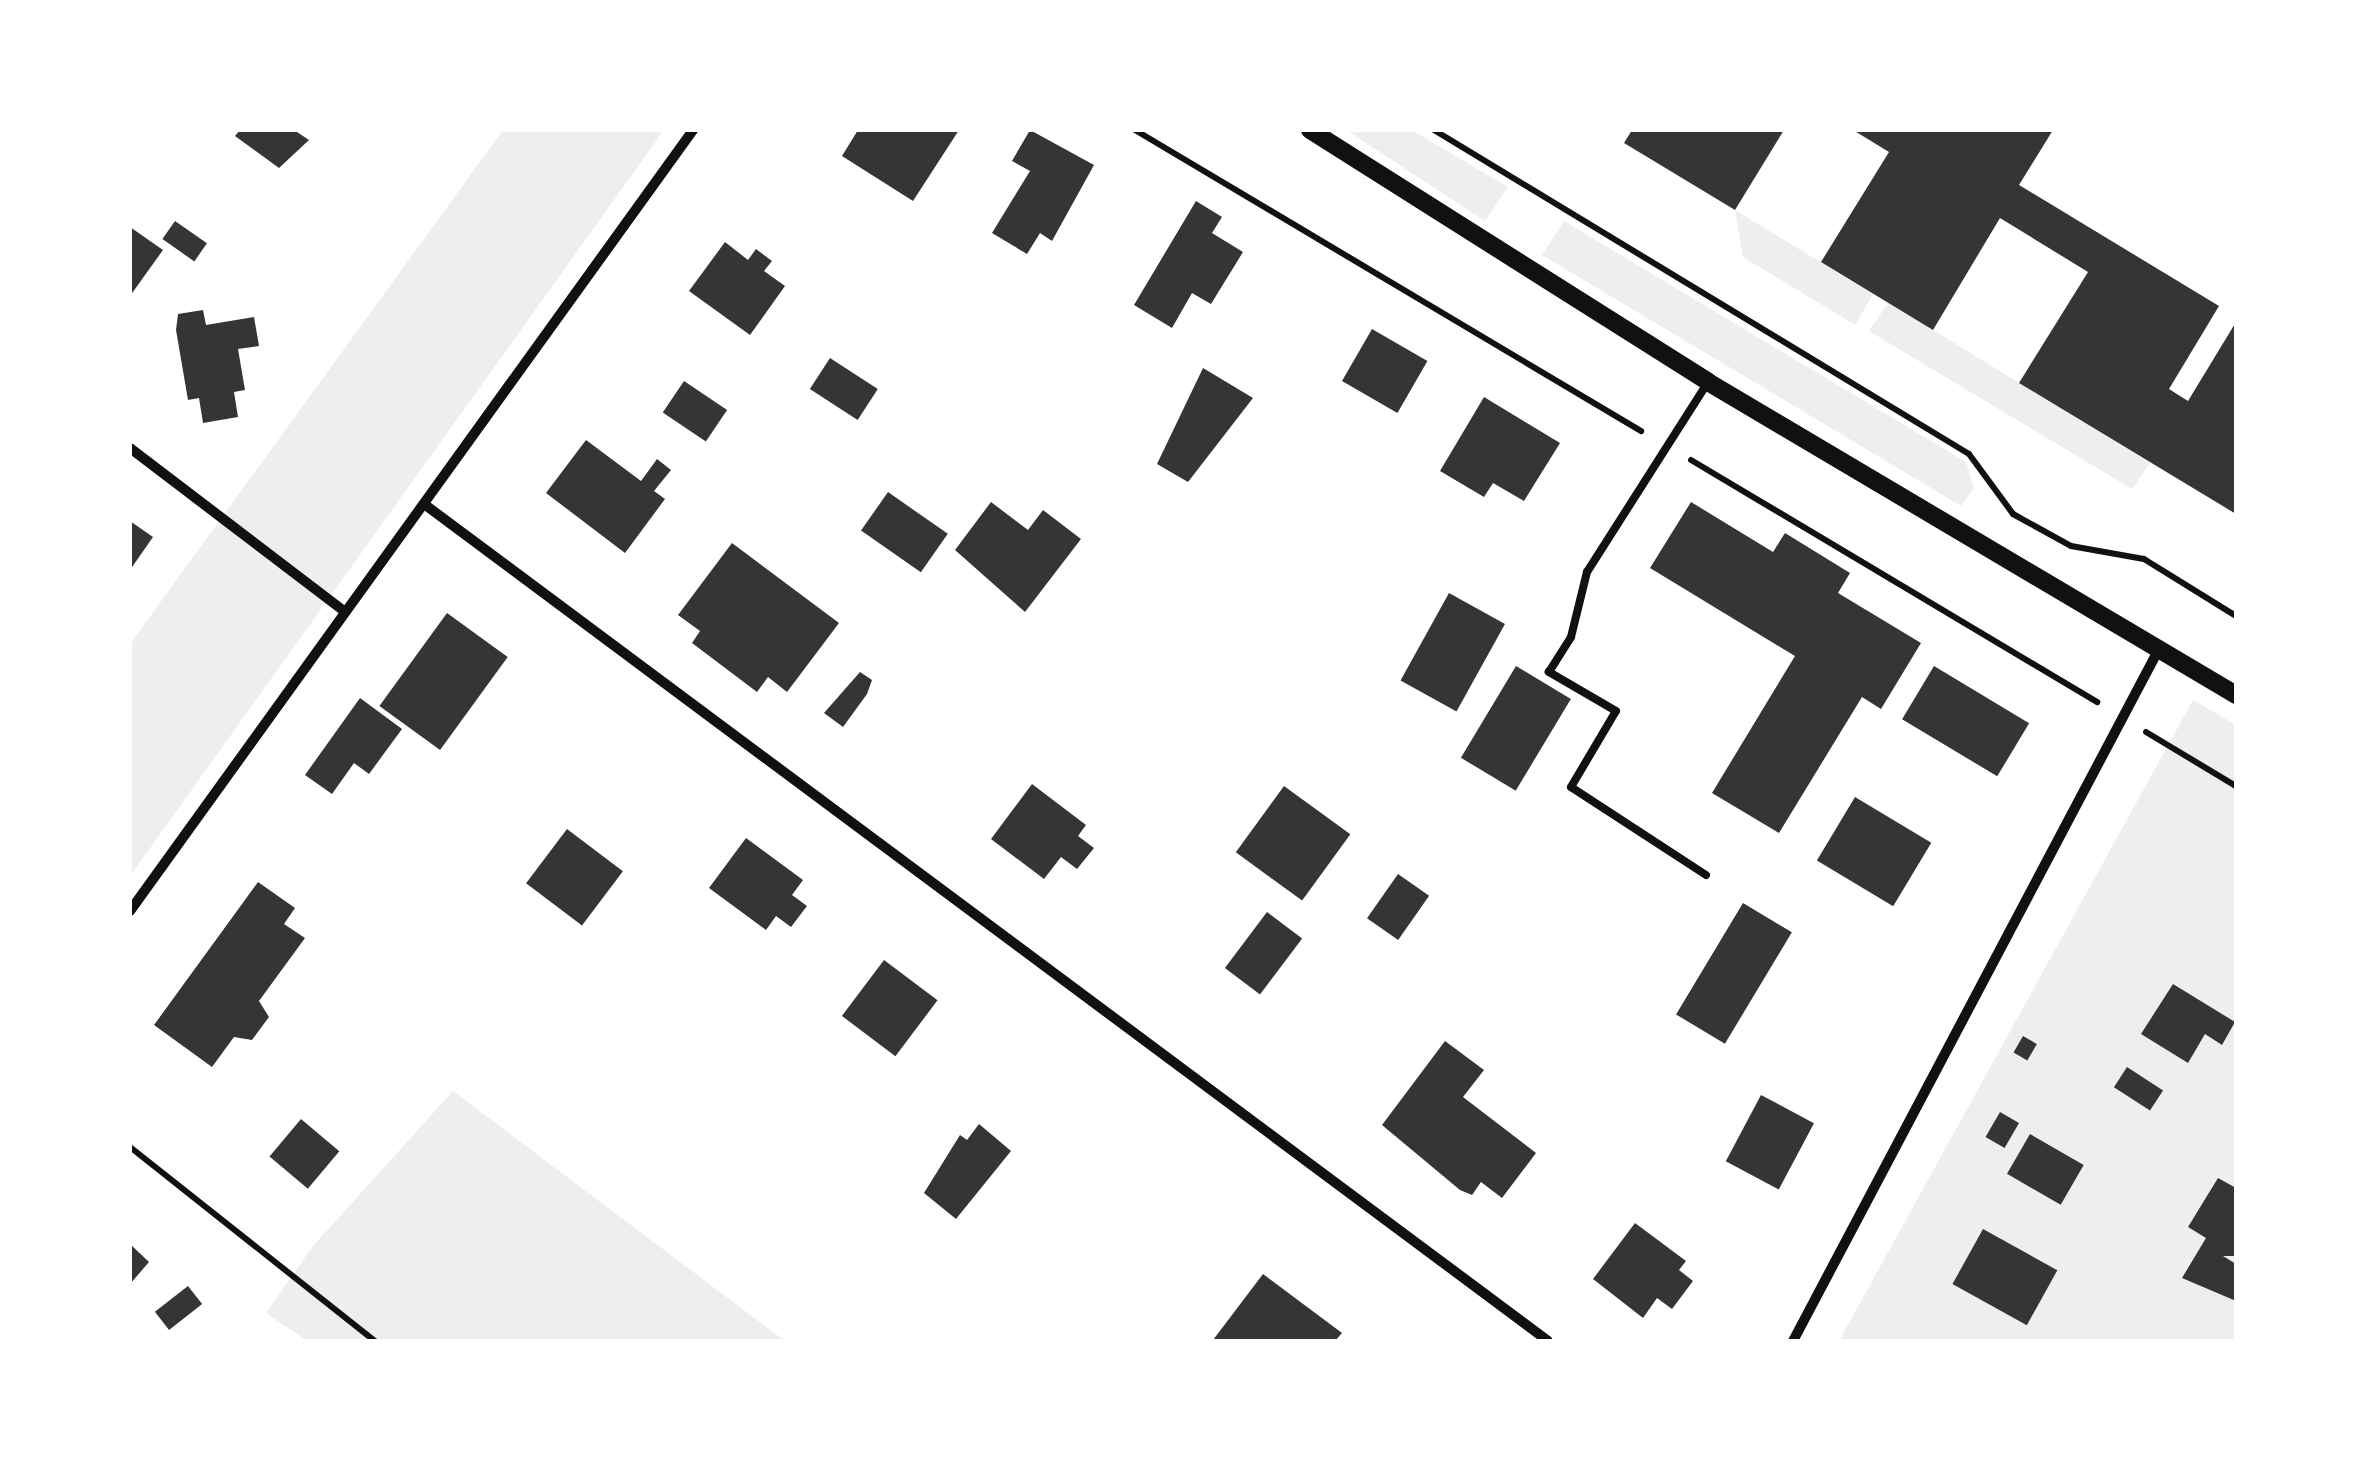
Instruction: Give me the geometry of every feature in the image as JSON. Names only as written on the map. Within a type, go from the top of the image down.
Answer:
[{"type":"street","points":[[130,911],[693,130]]},
{"type":"street","points":[[1310,130],[1708,382],[2236,695]]},
{"type":"street","points":[[130,448],[345,612]]},
{"type":"street","points":[[424,504],[1548,1341]]},
{"type":"street","points":[[1793,1341],[2159,649]]},
{"type":"lane","points":[[1706,876],[1572,787],[1616,710],[1549,672],[1571,637],[1586,572],[1708,382]]},
{"type":"path","points":[[1135,130],[2236,786]]},
{"type":"path","points":[[1434,130],[1969,454],[2013,514],[2071,546],[2144,559],[2236,616]]},
{"type":"path","points":[[130,1147],[374,1341]]},
{"type":"shaded area","points":[[503,130],[664,130],[130,876],[130,644]]},
{"type":"shaded area","points":[[1346,130],[1412,130],[1508,187],[1485,221]]},
{"type":"shaded area","points":[[1735,210],[1873,294],[1855,325],[1743,257]]},
{"type":"shaded area","points":[[1564,221],[1966,462],[1974,488],[1961,506],[1542,255]]},
{"type":"shaded area","points":[[1888,303],[2150,463],[2132,489],[1869,331]]},
{"type":"shaded area","points":[[2193,700],[2236,725],[2236,1341],[1839,1341]]},
{"type":"shaded area","points":[[453,1091],[785,1341],[307,1341],[266,1313],[313,1246]]},
{"type":"building","points":[[240,130],[294,130],[309,140],[279,168],[235,136]]},
{"type":"building","points":[[858,130],[959,130],[913,201],[842,156]]},
{"type":"building","points":[[1030,130],[1094,165],[1052,241],[1040,233],[1027,254],[992,233],[1030,171],[1012,161]]},
{"type":"building","points":[[1632,130],[1784,130],[1735,210],[1624,143]]},
{"type":"building","points":[[1853,130],[2053,130],[2019,185],[2219,306],[2169,389],[2188,401],[2236,322],[2236,514],[2019,383],[2088,272],[2000,218],[1933,330],[1821,262],[1889,152]]},
{"type":"building","points":[[1196,201],[1222,217],[1212,233],[1243,252],[1211,304],[1192,293],[1172,328],[1134,305]]},
{"type":"building","points":[[175,221],[207,243],[194,261],[162,239]]},
{"type":"building","points":[[130,227],[163,250],[130,296],[132,254]]},
{"type":"building","points":[[725,242],[748,260],[756,249],[772,261],[764,271],[785,286],[750,335],[689,291]]},
{"type":"building","points":[[203,310],[206,325],[254,317],[259,346],[238,349],[245,390],[234,392],[238,417],[203,423],[199,398],[188,400],[176,330],[178,314]]},
{"type":"building","points":[[1372,329],[1427,361],[1397,413],[1342,381]]},
{"type":"building","points":[[830,358],[878,389],[858,420],[810,389]]},
{"type":"building","points":[[1203,368],[1253,398],[1188,482],[1157,464]]},
{"type":"building","points":[[684,381],[727,410],[706,442],[663,413]]},
{"type":"building","points":[[1484,397],[1560,443],[1524,501],[1493,483],[1484,497],[1440,471]]},
{"type":"building","points":[[586,440],[641,481],[657,459],[671,470],[654,491],[665,499],[625,553],[546,493]]},
{"type":"building","points":[[888,492],[948,534],[921,572],[861,531]]},
{"type":"building","points":[[991,502],[1028,530],[1043,510],[1081,539],[1025,612],[955,550]]},
{"type":"building","points":[[1691,502],[1773,552],[1785,533],[1850,573],[1838,593],[1921,643],[1881,709],[1862,697],[1779,833],[1712,793],[1795,656],[1650,568]]},
{"type":"building","points":[[130,521],[153,537],[130,570]]},
{"type":"building","points":[[732,543],[839,623],[787,692],[768,677],[757,692],[692,643],[700,631],[678,615]]},
{"type":"building","points":[[1449,593],[1505,624],[1456,711],[1401,680]]},
{"type":"building","points":[[447,613],[508,657],[440,750],[379,706]]},
{"type":"building","points":[[1516,666],[1571,699],[1516,791],[1461,758]]},
{"type":"building","points":[[1934,666],[2029,723],[1997,776],[1902,719]]},
{"type":"building","points":[[860,672],[872,680],[867,694],[843,727],[824,713]]},
{"type":"building","points":[[360,698],[402,729],[369,774],[354,763],[332,794],[305,775]]},
{"type":"building","points":[[1032,784],[1086,825],[1078,836],[1094,848],[1077,869],[1061,857],[1044,879],[991,839]]},
{"type":"building","points":[[1284,786],[1350,834],[1302,901],[1236,852]]},
{"type":"building","points":[[1855,797],[1931,843],[1893,906],[1817,860]]},
{"type":"building","points":[[567,829],[623,871],[582,925],[526,883]]},
{"type":"building","points":[[746,838],[803,880],[792,895],[807,906],[791,927],[776,916],[766,930],[709,888]]},
{"type":"building","points":[[1398,874],[1429,896],[1398,940],[1367,918]]},
{"type":"building","points":[[258,882],[295,908],[284,924],[305,938],[259,1001],[269,1017],[252,1040],[234,1037],[212,1067],[154,1025]]},
{"type":"building","points":[[1743,903],[1792,932],[1725,1044],[1676,1014]]},
{"type":"building","points":[[1267,912],[1302,938],[1260,994],[1225,968]]},
{"type":"building","points":[[884,960],[938,1000],[895,1056],[842,1016]]},
{"type":"building","points":[[2173,984],[2235,1022],[2222,1045],[2205,1034],[2188,1063],[2141,1034]]},
{"type":"building","points":[[2023,1036],[2037,1044],[2027,1060],[2014,1052]]},
{"type":"building","points":[[1445,1041],[1484,1070],[1463,1097],[1536,1153],[1502,1198],[1481,1182],[1472,1195],[1460,1190],[1382,1125]]},
{"type":"building","points":[[2127,1067],[2163,1090],[2150,1111],[2114,1087]]},
{"type":"building","points":[[1761,1095],[1814,1123],[1779,1189],[1726,1161]]},
{"type":"building","points":[[2000,1112],[2019,1123],[2005,1148],[1986,1137]]},
{"type":"building","points":[[301,1119],[339,1151],[308,1189],[270,1157]]},
{"type":"building","points":[[979,1124],[1011,1151],[956,1219],[924,1193],[960,1135],[967,1140]]},
{"type":"building","points":[[2030,1134],[2084,1165],[2061,1205],[2007,1174]]},
{"type":"building","points":[[2218,1178],[2236,1188],[2236,1256],[2223,1256],[2236,1264],[2236,1301],[2182,1278],[2206,1238],[2188,1227]]},
{"type":"building","points":[[1635,1223],[1686,1261],[1679,1270],[1693,1281],[1672,1309],[1657,1298],[1643,1318],[1593,1279]]},
{"type":"building","points":[[1983,1229],[2057,1270],[2027,1325],[1952,1284]]},
{"type":"building","points":[[130,1244],[149,1262],[130,1284]]},
{"type":"building","points":[[1263,1274],[1342,1333],[1335,1341],[1213,1340]]},
{"type":"building","points":[[188,1286],[202,1304],[169,1330],[155,1312]]}]
